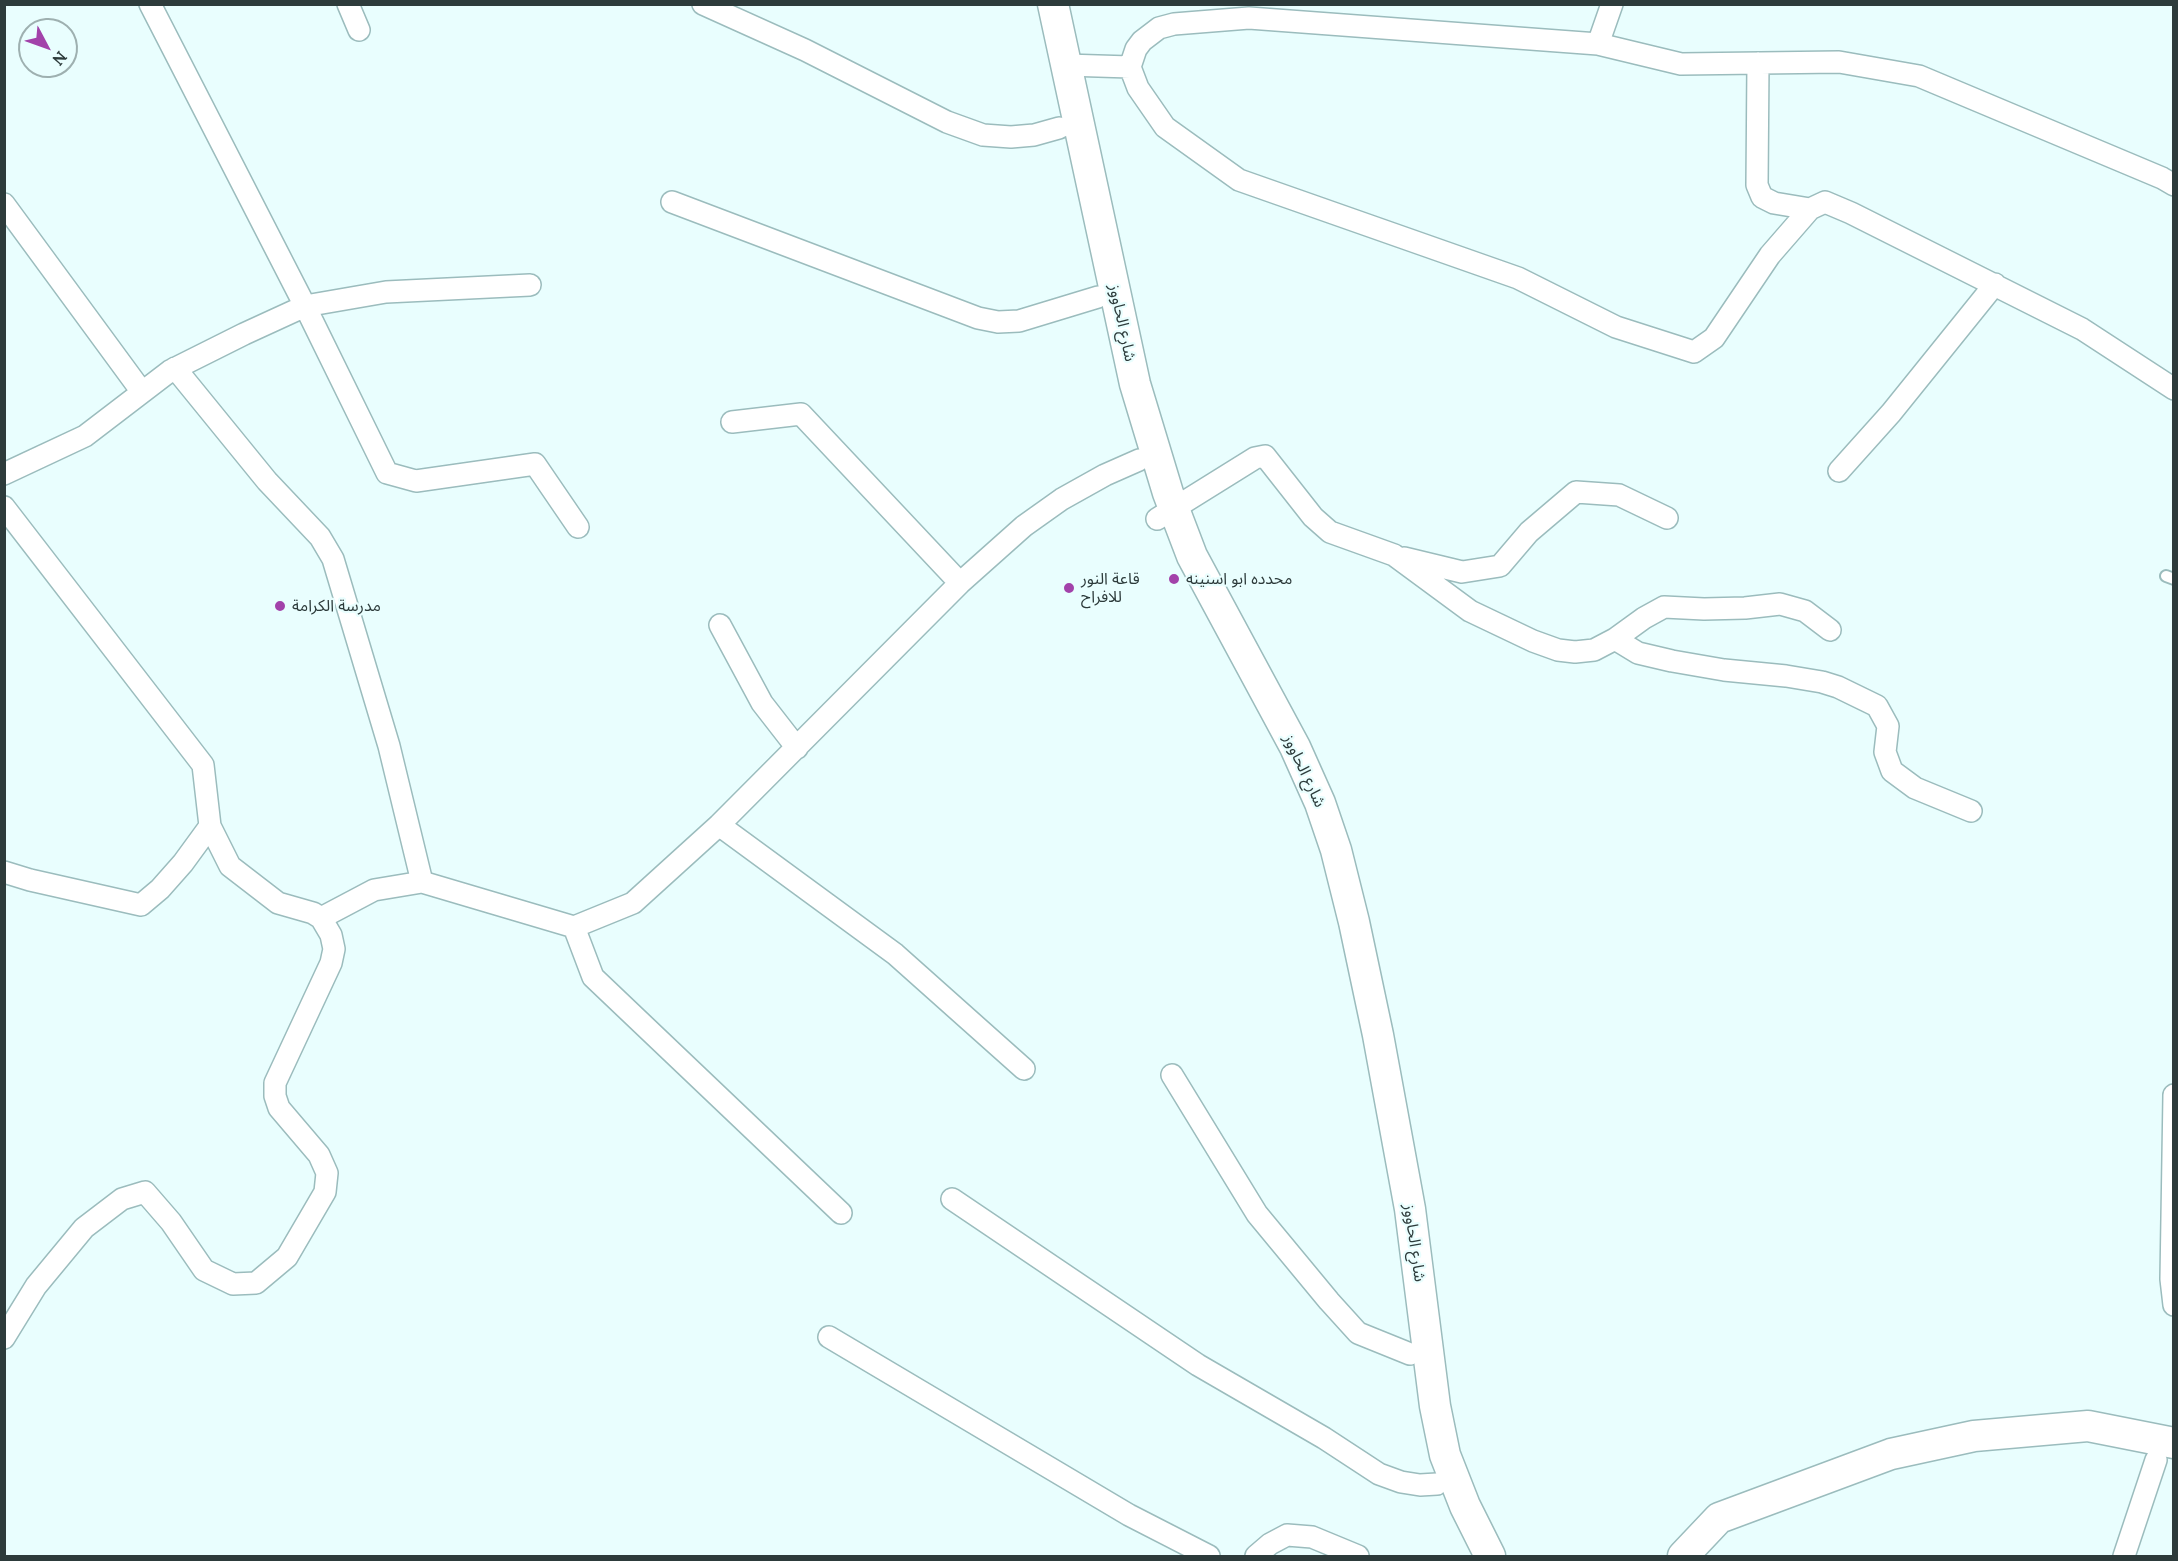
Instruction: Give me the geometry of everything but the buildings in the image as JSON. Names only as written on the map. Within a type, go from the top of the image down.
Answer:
[{"type":"main road","points":[[1032,4],[1098,297],[1150,505],[1165,514],[1176,561],[1277,751],[1303,814],[1319,861],[1381,1142],[1425,1448],[1467,1557]]},
{"type":"main road","name":"شارع الحاووز","points":[[1053,4],[1165,514],[1192,556],[1295,747],[1320,803],[1336,850],[1378,1035],[1408,1197],[1435,1406],[1445,1455],[1465,1506],[1490,1557]]},
{"type":"main road","points":[[1683,1557],[1719,1518],[1891,1454],[1974,1436],[2088,1426],[2168,1455]]},
{"type":"street","points":[[150,4],[305,306],[387,473],[416,481],[535,464],[578,527]]},
{"type":"street","points":[[348,4],[359,30]]},
{"type":"street","points":[[704,4],[805,50],[947,122],[983,135],[1011,137],[1034,135],[1059,128]]},
{"type":"street","points":[[1598,44],[1612,4]]},
{"type":"street","points":[[2174,185],[1919,76],[1839,62],[1682,64],[1598,44],[1248,18],[1174,24],[1159,28],[1142,40],[1136,49],[1131,67],[1138,88],[1165,127],[1239,180],[1518,278],[1616,327],[1694,352],[1714,338],[1770,255],[1810,209],[1825,202],[2082,329],[2174,389]]},
{"type":"street","points":[[1758,63],[1757,185],[1762,197],[1774,203],[1810,209]]},
{"type":"street","points":[[1066,65],[1131,67]]},
{"type":"street","points":[[672,202],[978,318],[998,322],[1019,321],[1098,297]]},
{"type":"street","points":[[4,204],[142,393]]},
{"type":"street","points":[[1839,471],[1891,413],[1995,284]]},
{"type":"street","points":[[4,474],[85,436],[176,368],[305,306],[386,292],[530,285]]},
{"type":"street","points":[[176,368],[267,481],[320,537],[333,559],[389,746],[422,882]]},
{"type":"street","points":[[732,422],[801,414],[960,583]]},
{"type":"street","points":[[1165,514],[1255,459],[1265,456],[1313,517],[1330,532],[1394,555],[1462,572],[1500,566],[1529,532],[1576,492],[1619,495],[1666,518]]},
{"type":"street","points":[[321,918],[374,890],[422,882],[574,927],[633,903],[719,825],[960,583],[1024,526],[1062,499],[1105,475],[1139,460]]},
{"type":"street","points":[[4,507],[203,765],[210,826],[230,866],[278,903],[314,913],[321,918],[333,942],[331,963],[278,1074],[274,1089],[276,1102],[283,1114],[323,1160],[327,1173],[327,1185],[322,1197],[287,1257],[256,1282],[233,1284],[204,1270],[171,1222],[145,1192],[122,1199],[84,1228],[36,1286],[4,1338]]},
{"type":"street","points":[[1394,555],[1470,611],[1533,641],[1558,650],[1575,652],[1594,650],[1616,639],[1644,618],[1664,607],[1745,608],[1780,604],[1805,611],[1830,630]]},
{"type":"street","points":[[720,625],[762,703],[797,748]]},
{"type":"street","points":[[1616,639],[1638,652],[1672,662],[1786,676],[1838,687],[1877,706],[1888,726],[1885,752],[1892,771],[1915,788],[1971,811]]},
{"type":"street","points":[[719,825],[895,954],[1024,1069]]},
{"type":"street","points":[[4,872],[141,905],[168,881],[210,826]]},
{"type":"street","points":[[574,927],[593,977],[841,1213]]},
{"type":"street","points":[[1172,1075],[1257,1214],[1329,1301],[1358,1333],[1410,1354]]},
{"type":"street","points":[[2174,1095],[2170,1279],[2174,1305]]},
{"type":"street","points":[[952,1199],[1198,1365],[1324,1438],[1379,1474],[1401,1482],[1420,1485],[1437,1484]]},
{"type":"street","points":[[829,1337],[1129,1515],[1209,1557]]},
{"type":"street","points":[[2124,1557],[2168,1455]]},
{"type":"street","points":[[1256,1557],[1270,1544],[1287,1535],[1312,1537],[1358,1557]]},
{"type":"place","name":"محدده ابو اسنينه","points":[[1174,579]]},
{"type":"place","name":"قاعة النور للافراح","points":[[1069,588]]},
{"type":"place","name":"مدرسة الكرامة","points":[[280,606]]}]
